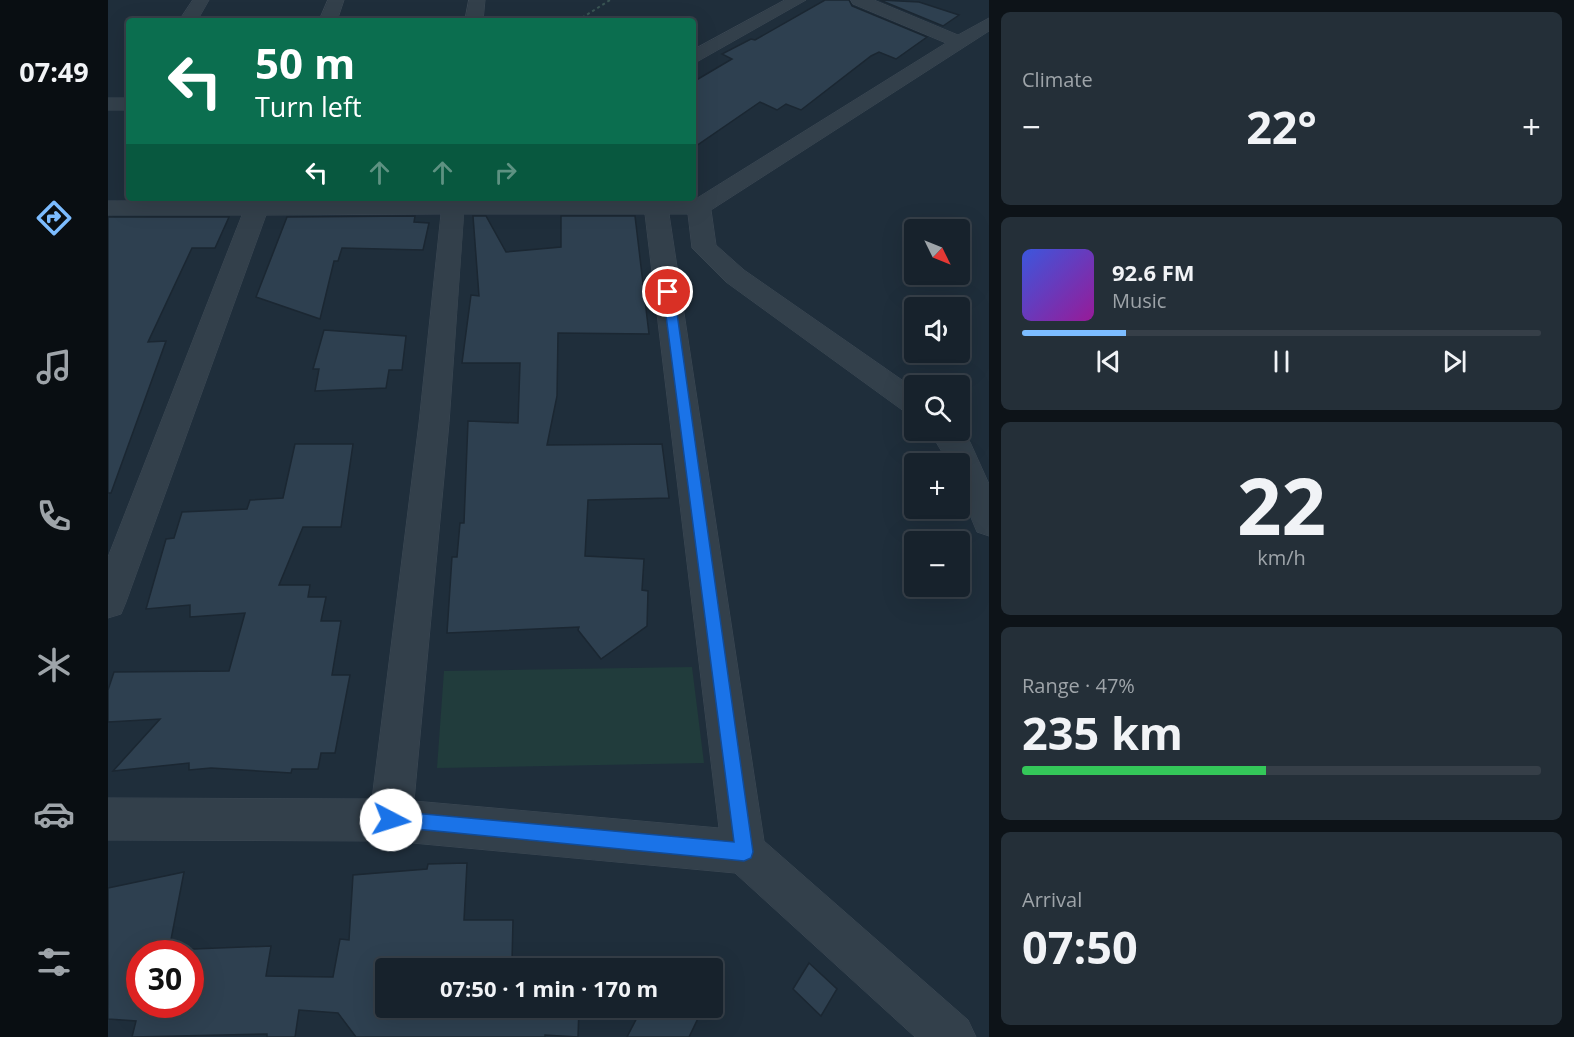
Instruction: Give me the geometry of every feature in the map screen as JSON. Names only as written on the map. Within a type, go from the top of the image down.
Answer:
[{"type":"street","points":[[190,18],[201,0]]},
{"type":"street","points":[[329,18],[336,0]]},
{"type":"street","points":[[474,18],[477,0]]},
{"type":"street","points":[[696,56],[798,0]]},
{"type":"street","points":[[859,0],[960,42]]},
{"type":"street","points":[[108,208],[255,209],[453,202],[699,207],[842,114],[989,23]]},
{"type":"street","points":[[108,104],[126,105]]},
{"type":"street","points":[[391,820],[434,423],[453,202]]},
{"type":"street","points":[[656,207],[744,852]]},
{"type":"street","points":[[699,207],[704,248],[728,269],[904,396]]},
{"type":"street","points":[[108,602],[255,209]]},
{"type":"street","points":[[952,441],[959,451],[989,522]]},
{"type":"street","points":[[108,819],[391,820],[744,852],[951,1037]]},
{"type":"path","points":[[582,18],[610,0]]},
{"type":"green space","points":[[692,667],[704,763],[437,768],[444,671]]},
{"type":"building","points":[[825,0],[849,0],[852,6],[927,37],[896,59],[879,52],[871,56],[801,110],[786,104],[777,110],[760,102],[696,146],[696,80],[732,59],[722,54],[751,39],[755,40]]},
{"type":"building","points":[[880,0],[919,2],[959,15],[943,26]]},
{"type":"building","points":[[415,216],[414,222],[429,223],[423,250],[342,248],[338,261],[334,261],[320,319],[256,297],[287,217]]},
{"type":"building","points":[[473,216],[486,216],[506,252],[561,247],[561,216],[635,216],[649,334],[558,333],[557,396],[547,445],[662,444],[669,498],[588,500],[585,556],[644,559],[642,590],[648,591],[647,626],[601,659],[578,630],[579,627],[447,633],[452,557],[457,557],[460,523],[464,523],[468,421],[518,423],[520,363],[462,363],[471,295],[479,296]]},
{"type":"building","points":[[108,217],[229,217],[215,248],[192,248],[148,342],[166,341],[111,493],[108,493]]},
{"type":"building","points":[[324,330],[406,336],[402,370],[389,370],[386,388],[315,391],[319,369],[313,369]]},
{"type":"building","points":[[295,444],[353,444],[341,527],[303,527],[279,585],[310,585],[308,597],[326,597],[321,621],[341,621],[332,675],[350,675],[335,753],[321,753],[318,769],[292,769],[291,773],[211,768],[189,770],[189,763],[113,771],[160,719],[108,722],[108,690],[114,672],[229,671],[245,613],[190,617],[190,605],[146,609],[166,539],[174,538],[182,512],[247,509],[250,500],[283,498]]},
{"type":"building","points":[[467,863],[464,920],[513,920],[512,958],[375,958],[375,1018],[579,1018],[578,1037],[545,1035],[545,1037],[356,1037],[338,1013],[299,1010],[295,1037],[267,1037],[267,1034],[132,1037],[136,1021],[108,1019],[108,888],[184,872],[171,940],[126,940],[126,1018],[204,1018],[204,949],[271,946],[266,976],[333,977],[340,939],[349,940],[353,875],[427,869],[428,864]]},
{"type":"building","points":[[809,963],[837,989],[821,1016],[793,989]]},
{"type":"building","points":[[637,1018],[698,1018],[689,1037],[627,1037]]},
{"type":"route","points":[[391,820],[744,852],[668,292]]}]
